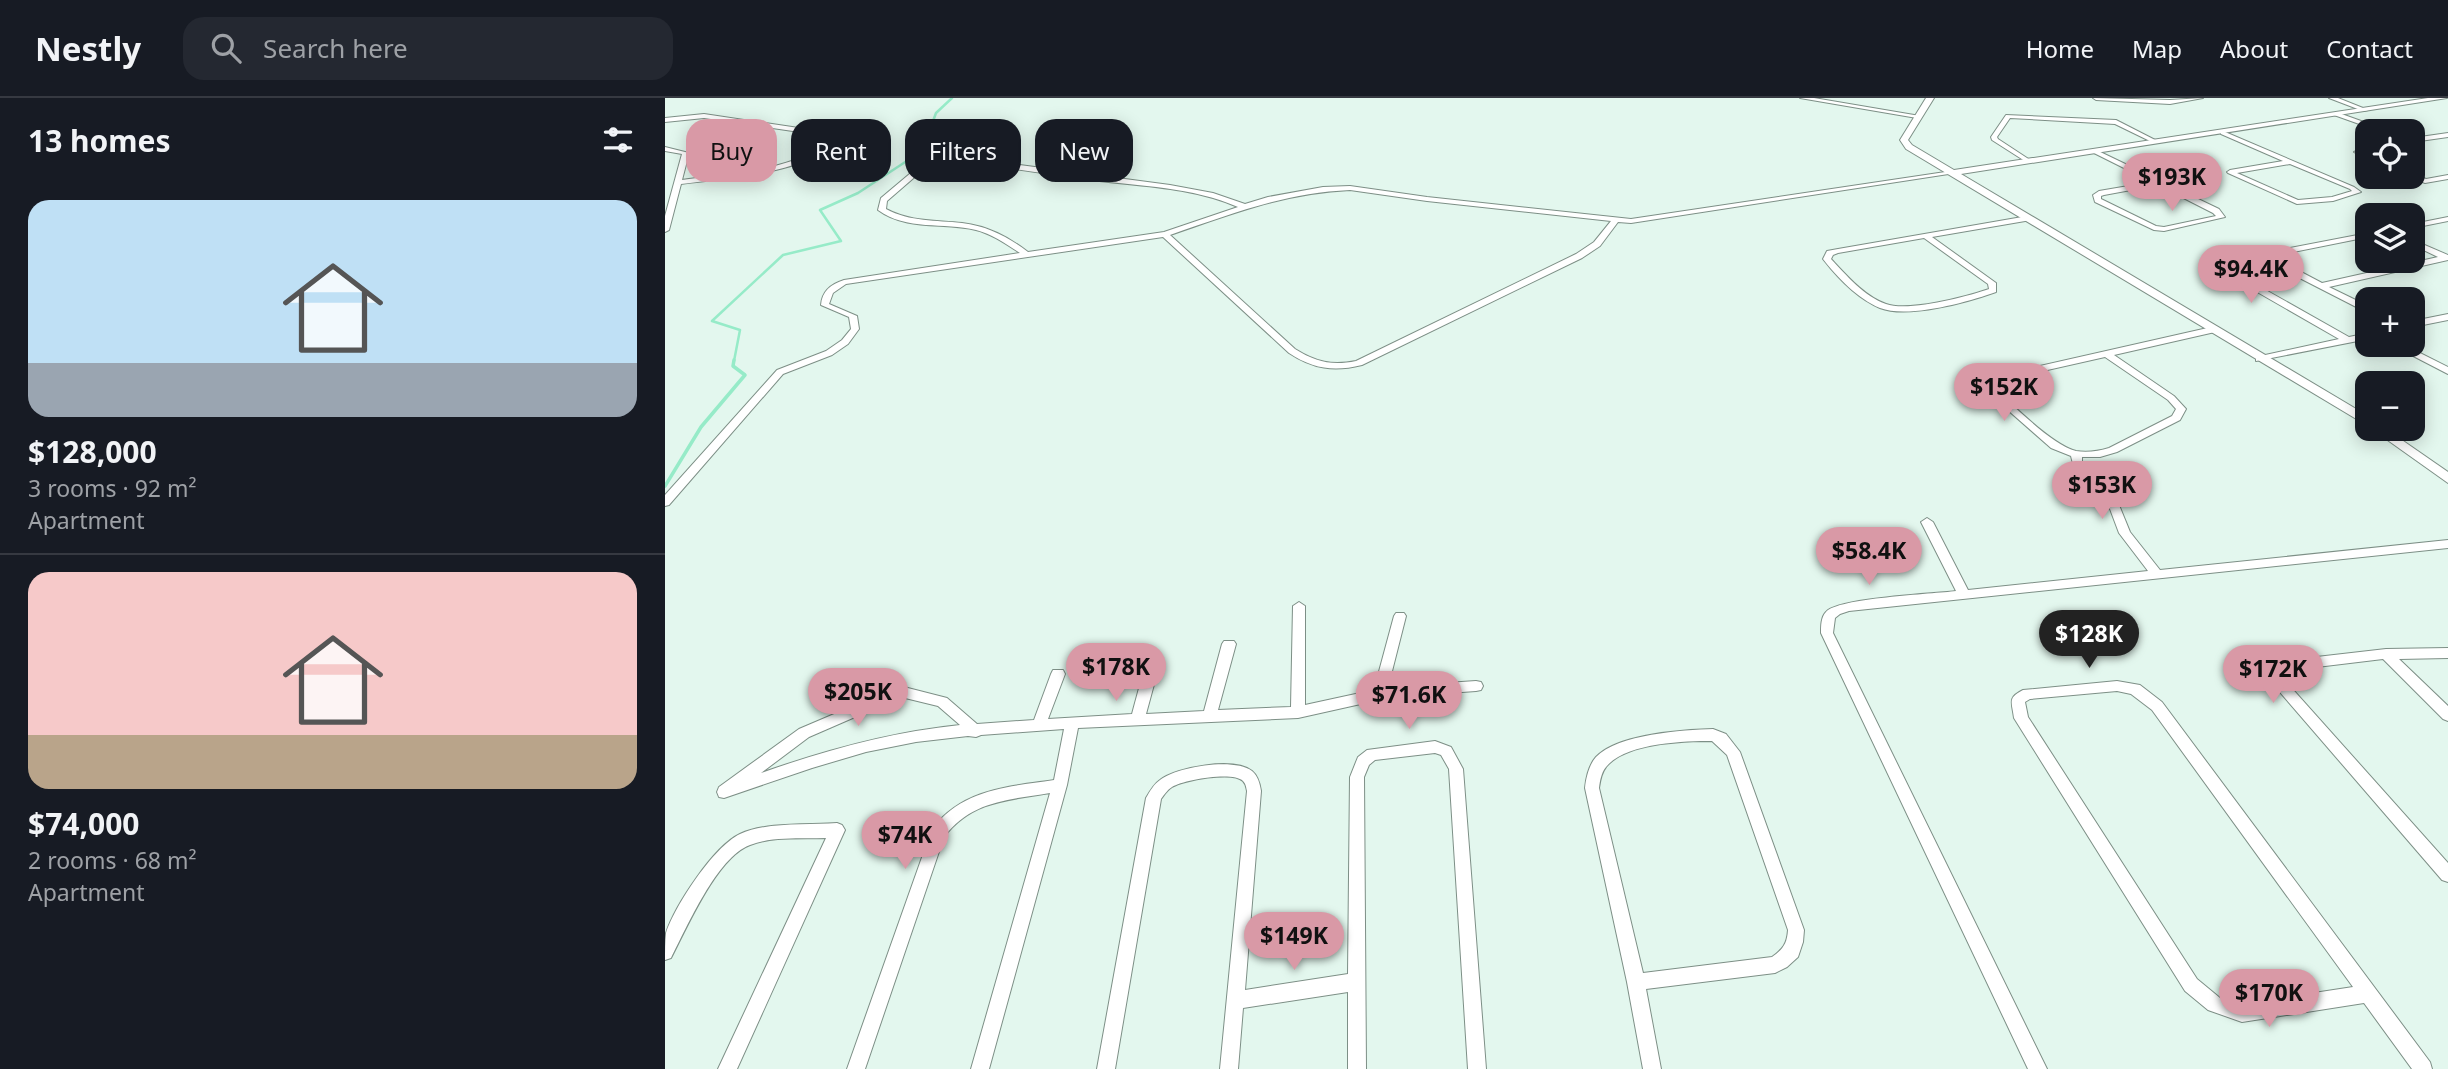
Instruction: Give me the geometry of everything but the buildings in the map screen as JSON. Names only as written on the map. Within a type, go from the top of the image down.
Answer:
[{"type":"street","points":[[1803,98],[1917,116]]},
{"type":"street","points":[[1841,104],[1847,98]]},
{"type":"street","points":[[1930,98],[1906,133],[1906,144],[2355,414]]},
{"type":"street","points":[[2096,98],[2163,102],[2200,98]]},
{"type":"street","points":[[2332,98],[2365,110]]},
{"type":"street","points":[[665,502],[780,372],[829,353],[845,342],[856,329],[853,316],[825,305],[825,298],[833,288],[844,282],[1164,234],[1293,193],[1350,188],[1616,220],[1646,220],[2442,98]]},
{"type":"street","points":[[2336,114],[2355,121]]},
{"type":"street","points":[[665,120],[704,116],[839,136],[830,145],[789,165],[680,182]]},
{"type":"street","points":[[2028,161],[1995,140],[1994,137],[2008,116],[2116,121],[2157,142]]},
{"type":"street","points":[[2223,133],[2352,188],[2357,192],[2333,199],[2297,202],[2230,172],[2290,162]]},
{"type":"street","points":[[2425,138],[2448,135]]},
{"type":"street","points":[[665,149],[686,153],[665,230]]},
{"type":"street","points":[[2094,151],[2216,211],[2221,217],[2164,229],[2154,228],[2098,200],[2098,195],[2102,193],[2158,183]]},
{"type":"street","points":[[1021,168],[1215,195],[1245,207]]},
{"type":"street","points":[[2425,181],[2448,177]]},
{"type":"street","points":[[905,182],[884,200],[882,210],[901,218],[976,227],[1005,239],[1025,254]]},
{"type":"street","points":[[1926,236],[1992,283],[1993,290],[1906,309],[1890,309],[1879,304],[1827,259],[1827,256],[1837,251],[2028,218]]},
{"type":"street","points":[[2425,224],[2448,219]]},
{"type":"street","points":[[1164,234],[1291,351],[1311,364],[1340,368],[1359,363],[1579,256],[1597,244],[1616,220]]},
{"type":"street","points":[[2355,238],[2282,252],[2275,256],[2283,266],[2355,303]]},
{"type":"street","points":[[2425,248],[2447,258]]},
{"type":"street","points":[[2321,286],[2447,258]]},
{"type":"street","points":[[2283,266],[2241,279],[2242,283],[2347,340]]},
{"type":"street","points":[[2425,322],[2448,317]]},
{"type":"street","points":[[2108,355],[2171,398],[2178,404],[2181,413],[2176,418],[2101,454],[2076,454],[2055,446],[1988,388],[1989,383],[1996,379],[2212,330]]},
{"type":"street","points":[[2259,359],[2355,338]]},
{"type":"street","points":[[2421,357],[2448,371]]},
{"type":"street","points":[[2394,441],[2448,480]]},
{"type":"street","points":[[2076,454],[2077,462],[2115,508],[2125,533],[2156,575]]},
{"type":"street","points":[[1927,522],[1964,594]]},
{"type":"street","points":[[2038,1069],[1827,633],[1829,616],[1836,610],[1849,607],[2448,544]]},
{"type":"street","points":[[1298,712],[1299,606]]},
{"type":"street","points":[[1380,694],[1400,616]]},
{"type":"street","points":[[1210,716],[1229,644]]},
{"type":"street","points":[[2448,653],[2386,654],[2281,666],[2274,670],[2273,676],[2448,875]]},
{"type":"street","points":[[2386,654],[2448,715]]},
{"type":"street","points":[[1039,725],[1058,674]]},
{"type":"street","points":[[1138,719],[1149,677]]},
{"type":"street","points":[[976,731],[942,702],[900,691],[804,733],[724,792],[825,757],[868,746],[1039,725],[1298,712],[1358,701],[1380,694],[1476,686]]},
{"type":"street","points":[[2368,994],[2242,1013],[2223,1010],[2206,1001],[2191,985],[2021,718],[2018,699],[2028,694],[2117,686],[2135,689],[2157,706],[2423,1069]]},
{"type":"street","points":[[980,1069],[1060,785],[1072,723]]},
{"type":"street","points":[[1636,982],[1775,965],[1790,956],[1796,944],[1797,930],[1733,752],[1721,738],[1713,735],[1631,746],[1615,751],[1601,761],[1594,774],[1592,788],[1636,982],[1652,1069]]},
{"type":"street","points":[[1357,1069],[1359,768],[1372,754],[1435,747],[1446,751],[1456,769],[1477,1069]]},
{"type":"street","points":[[1106,1069],[1154,798],[1160,788],[1182,775],[1233,771],[1245,774],[1252,780],[1254,791],[1229,1069]]},
{"type":"street","points":[[856,1069],[937,834],[944,823],[967,805],[983,799],[1060,785]]},
{"type":"street","points":[[667,943],[715,865],[734,845],[748,838],[837,830],[727,1069]]},
{"type":"street","points":[[1237,1000],[1356,982]]},
{"type":"waterway","points":[[734,361],[740,330],[712,321],[783,255],[841,241],[820,210],[858,193],[922,151],[936,113],[952,98]]},
{"type":"waterway","points":[[665,486],[701,427],[745,375],[733,366],[734,360]]}]
